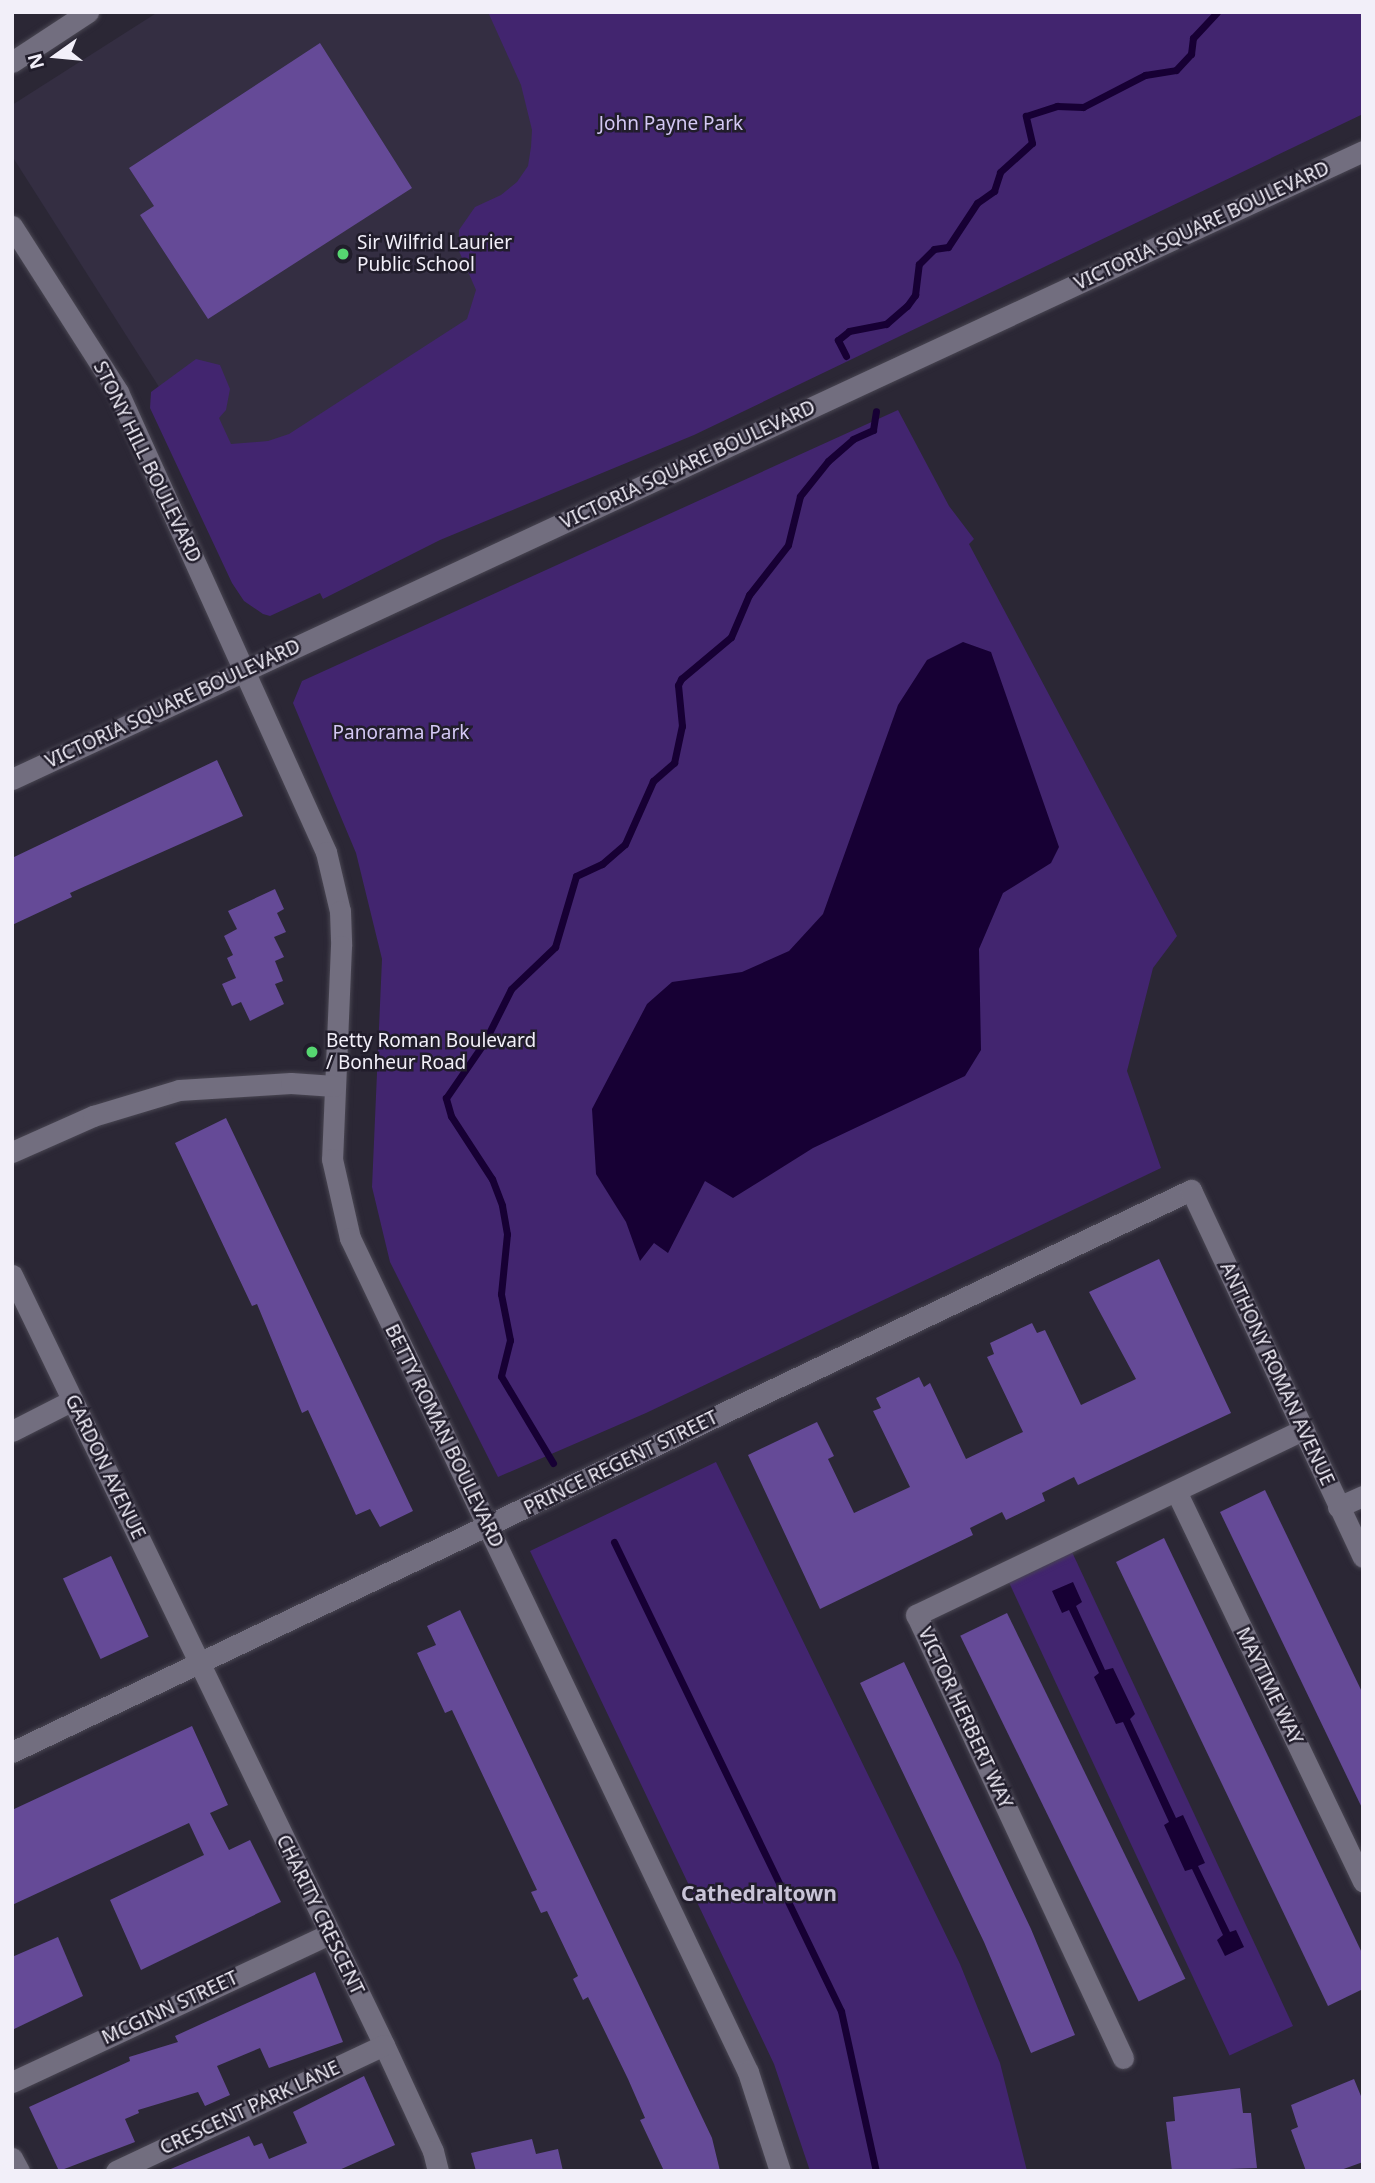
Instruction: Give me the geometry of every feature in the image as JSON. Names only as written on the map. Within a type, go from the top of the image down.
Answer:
[{"type":"street","points":[[12,62],[88,12]]},
{"type":"street","name":"VICTORIA SQUARE BOULEVARD","points":[[12,779],[1363,151]]},
{"type":"street","name":"STONY HILL BOULEVARD","points":[[12,226],[118,392],[244,671]]},
{"type":"street","name":"BETTY ROMAN BOULEVARD","points":[[244,671],[334,879],[341,946],[332,1159],[350,1238],[748,2071],[780,2171]]},
{"type":"street","points":[[12,1153],[93,1116],[179,1090],[291,1083],[334,1086]]},
{"type":"street","name":"PRINCE REGENT STREET","points":[[12,1752],[195,1661],[489,1529],[1191,1190]]},
{"type":"street","name":"ANTHONY ROMAN AVENUE","points":[[1191,1190],[1363,1557]]},
{"type":"street","name":"GARDON AVENUE","points":[[12,1275],[195,1661]]},
{"type":"street","points":[[12,1431],[73,1400]]},
{"type":"street","name":"VICTOR HERBERT WAY","points":[[1123,2058],[916,1615],[1304,1429]]},
{"type":"street","name":"MAYTIME WAY","points":[[1176,1491],[1363,1882]]},
{"type":"street","points":[[1338,1507],[1363,1496]]},
{"type":"street","name":"CHARITY CRESCENT","points":[[195,1661],[384,2045],[433,2151],[438,2171]]},
{"type":"street","name":"MCGINN STREET","points":[[12,2082],[328,1934]]},
{"type":"street","name":"CRESCENT PARK LANE","points":[[116,2171],[384,2045]]},
{"type":"street","points":[[12,2158],[19,2171]]},
{"type":"shaded area","name":"Sir Wilfrid Laurier Public School","points":[[158,12],[498,12],[665,372],[309,548],[175,412],[12,156],[12,105]]},
{"type":"shaded area","points":[[963,642],[991,652],[1059,847],[1051,863],[1003,893],[979,949],[981,1050],[965,1076],[813,1148],[733,1198],[705,1181],[668,1253],[654,1243],[640,1261],[626,1222],[596,1174],[592,1109],[647,1004],[672,982],[742,972],[789,951],[823,914],[898,705],[927,660]]},
{"type":"shaded area","points":[[1073,1582],[1082,1602],[1076,1606],[1105,1670],[1113,1668],[1135,1714],[1130,1719],[1176,1818],[1183,1815],[1205,1863],[1198,1866],[1230,1932],[1236,1930],[1244,1947],[1225,1956],[1217,1940],[1223,1935],[1192,1869],[1185,1871],[1164,1825],[1169,1822],[1123,1722],[1116,1724],[1094,1677],[1099,1673],[1069,1610],[1062,1613],[1052,1591]]},
{"type":"green space","name":"John Payne Park","points":[[488,12],[1363,12],[1363,114],[694,435],[440,540],[323,599],[320,593],[270,616],[263,614],[244,601],[232,583],[150,408],[151,392],[196,359],[220,365],[230,389],[226,410],[219,418],[231,444],[268,441],[289,434],[467,319],[476,290],[459,251],[459,230],[475,207],[501,195],[517,182],[528,166],[531,147],[532,130],[521,85]]},
{"type":"green space","name":"Panorama Park","points":[[898,410],[949,506],[974,539],[969,544],[1177,936],[1153,968],[1127,1071],[1161,1168],[646,1413],[498,1477],[390,1262],[372,1187],[382,959],[356,853],[293,703],[302,681]]},
{"type":"green space","points":[[716,1462],[960,1964],[1000,2063],[1027,2171],[810,2171],[774,2064],[530,1551]]},
{"type":"green space","points":[[1072,1552],[1293,2026],[1230,2056],[1009,1582]]},
{"type":"building","points":[[320,43],[412,188],[208,319],[140,215],[154,206],[129,168]]},
{"type":"building","points":[[217,760],[243,816],[70,893],[72,897],[12,925],[12,858]]},
{"type":"building","points":[[275,889],[284,909],[277,913],[286,932],[274,937],[284,957],[275,961],[283,981],[275,984],[284,1004],[250,1021],[241,1002],[232,1006],[222,984],[236,978],[227,958],[233,955],[224,936],[237,929],[228,911]]},
{"type":"building","points":[[226,1118],[413,1511],[380,1527],[370,1509],[356,1515],[308,1410],[302,1413],[257,1304],[252,1306],[175,1143]]},
{"type":"building","points":[[1159,1259],[1231,1413],[1078,1485],[1074,1477],[1042,1493],[1045,1501],[1006,1520],[1002,1512],[970,1528],[973,1535],[820,1609],[748,1455],[817,1422],[834,1456],[828,1459],[854,1513],[910,1487],[873,1411],[881,1408],[876,1398],[919,1377],[924,1387],[930,1383],[966,1459],[1023,1432],[987,1357],[994,1354],[990,1343],[1032,1323],[1037,1333],[1045,1330],[1081,1405],[1136,1379],[1089,1292]]},
{"type":"building","points":[[1265,1490],[1363,1694],[1363,1810],[1220,1512]]},
{"type":"building","points":[[1164,1538],[1363,1955],[1363,1989],[1328,2006],[1116,1562]]},
{"type":"building","points":[[111,1556],[149,1637],[101,1659],[63,1578]]},
{"type":"building","points":[[460,1610],[712,2138],[720,2171],[664,2171],[640,2120],[645,2118],[628,2079],[588,1997],[583,2000],[573,1979],[578,1976],[547,1911],[541,1913],[531,1892],[537,1890],[452,1710],[445,1713],[417,1653],[436,1645],[427,1626]]},
{"type":"building","points":[[1007,1613],[1185,1979],[1139,2002],[960,1636]]},
{"type":"building","points":[[904,1662],[1031,1929],[1075,2035],[1031,2053],[984,1942],[860,1683]]},
{"type":"building","points":[[192,1726],[228,1805],[210,1813],[229,1850],[250,1840],[281,1902],[141,1970],[110,1900],[204,1855],[189,1823],[12,1905],[12,1810]]},
{"type":"building","points":[[58,1937],[83,1996],[12,2030],[12,1957]]},
{"type":"building","points":[[315,1972],[343,2042],[269,2068],[260,2048],[217,2066],[230,2095],[205,2106],[198,2092],[138,2110],[139,2113],[125,2119],[135,2142],[59,2171],[29,2107],[130,2061],[129,2057],[178,2042],[175,2036]]},
{"type":"building","points":[[364,2076],[395,2145],[337,2171],[166,2171],[249,2136],[254,2146],[262,2143],[269,2159],[307,2143],[293,2112]]},
{"type":"building","points":[[1354,2079],[1363,2101],[1363,2162],[1338,2171],[1306,2171],[1291,2130],[1298,2127],[1291,2105]]},
{"type":"building","points":[[1240,2088],[1243,2113],[1251,2113],[1257,2168],[1172,2171],[1166,2122],[1175,2121],[1173,2097]]},
{"type":"building","points":[[532,2139],[536,2154],[558,2149],[563,2171],[476,2171],[471,2153]]},
{"type":"waterway","points":[[846,356],[838,340],[849,331],[886,324],[907,306],[915,295],[919,264],[934,249],[948,247],[977,203],[994,191],[1000,172],[1032,143],[1026,116],[1057,106],[1083,107],[1145,75],[1176,70],[1191,54],[1193,38],[1217,12]]},
{"type":"waterway","points":[[553,1463],[501,1376],[510,1340],[501,1294],[507,1234],[502,1205],[492,1179],[451,1116],[446,1098],[484,1043],[511,989],[555,947],[576,876],[602,864],[625,844],[653,781],[674,763],[682,726],[678,685],[681,679],[731,637],[749,595],[788,545],[800,496],[828,461],[853,439],[873,430],[876,411]]},
{"type":"waterway","points":[[614,1542],[841,2011],[876,2171]]},
{"type":"place","name":"Sir Wilfrid Laurier Public School","points":[[343,254]]},
{"type":"place","name":"Betty Roman Boulevard / Bonheur Road","points":[[312,1052]]},
{"type":"district","name":"Cathedraltown","points":[[759,1893]]}]
